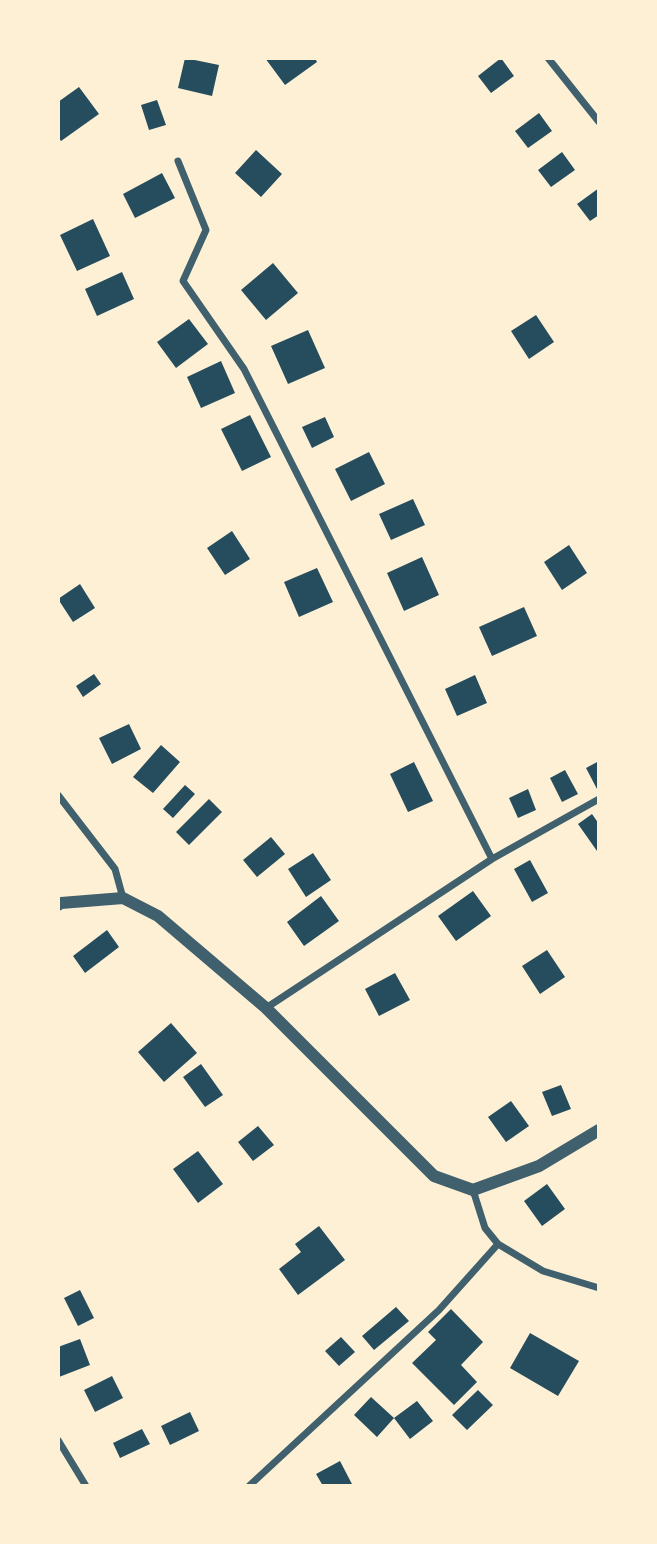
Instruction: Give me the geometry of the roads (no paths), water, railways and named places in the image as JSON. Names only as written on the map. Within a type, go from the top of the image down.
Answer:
[{"type":"street","points":[[548,58],[599,122]]},
{"type":"street","points":[[178,161],[206,230],[183,281],[244,369],[492,859]]},
{"type":"street","points":[[58,795],[115,869],[123,898]]},
{"type":"street","points":[[266,1007],[492,859],[599,799]]},
{"type":"street","points":[[58,905],[123,898],[158,916],[266,1007],[434,1176],[473,1190],[539,1166],[599,1130]]},
{"type":"street","points":[[473,1190],[485,1228],[498,1244],[543,1270],[599,1288]]},
{"type":"street","points":[[249,1486],[439,1310],[498,1244]]},
{"type":"street","points":[[58,1440],[86,1486]]}]
